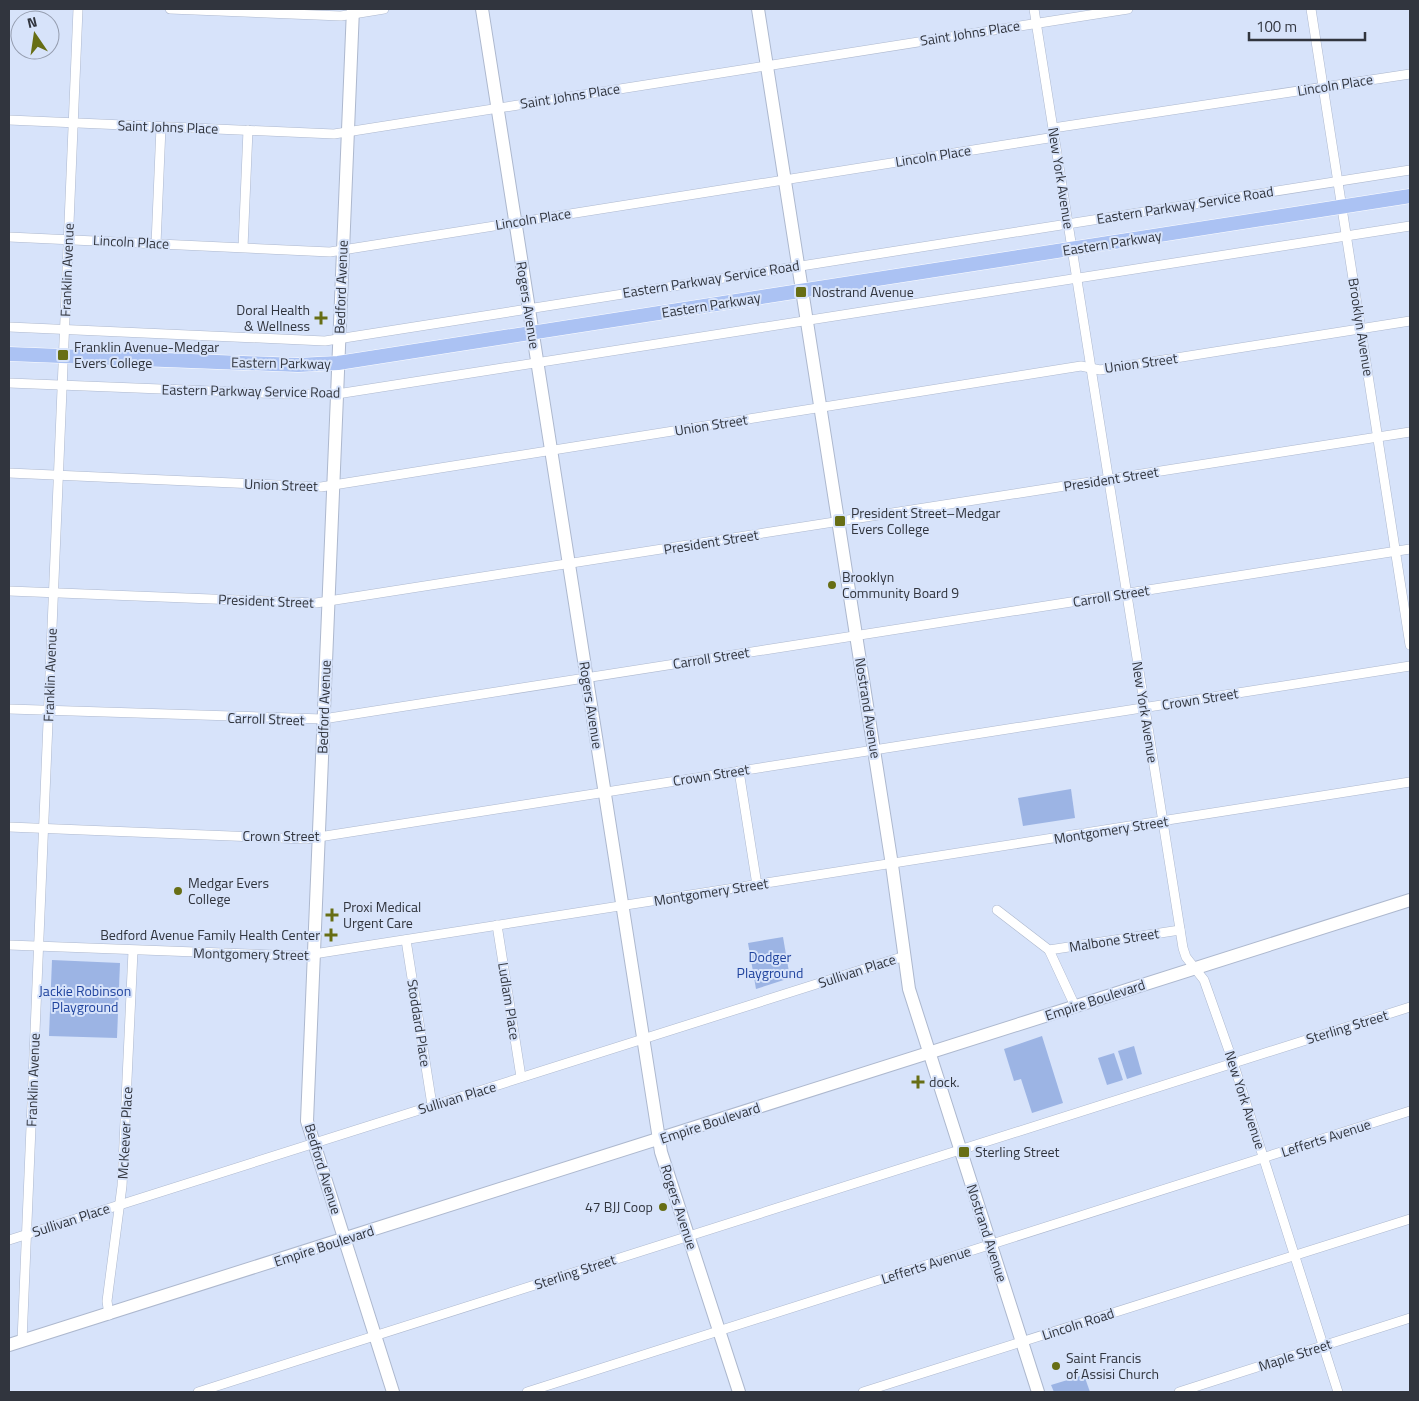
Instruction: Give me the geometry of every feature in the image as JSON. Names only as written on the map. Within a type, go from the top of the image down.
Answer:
[{"type":"main road","name":"Rogers Avenue","points":[[482,9],[658,1139],[739,1392]]},
{"type":"main road","name":"Nostrand Avenue","points":[[758,9],[892,864],[909,990],[1038,1392]]},
{"type":"main road","name":"Bedford Avenue","points":[[353,12],[307,1121],[393,1392]]},
{"type":"main road","name":"Eastern Parkway","points":[[9,354],[298,365],[338,363],[1410,196]]},
{"type":"main road","name":"Empire Boulevard","points":[[9,1345],[109,1315],[1410,900]]},
{"type":"street","name":"Franklin Avenue","points":[[22,1341],[78,9]]},
{"type":"street","points":[[170,9],[341,16],[353,12],[384,9]]},
{"type":"street","name":"New York Avenue","points":[[1034,9],[1180,930],[1186,957],[1204,980],[1233,1062],[1338,1392]]},
{"type":"street","name":"Saint Johns Place","points":[[9,120],[334,134],[1128,9]]},
{"type":"street","name":"Brooklyn Avenue","points":[[1311,9],[1410,645]]},
{"type":"street","name":"Lincoln Place","points":[[9,238],[68,239],[330,252],[785,179],[1323,87],[1410,74]]},
{"type":"street","points":[[156,244],[161,126]]},
{"type":"street","points":[[243,247],[248,130]]},
{"type":"street","name":"Eastern Parkway Service Road","points":[[9,327],[325,341],[1410,170]]},
{"type":"street","name":"Eastern Parkway Service Road","points":[[9,383],[337,394],[1410,226]]},
{"type":"street","name":"Union Street","points":[[9,473],[321,487],[1081,366],[1100,370],[1410,321]]},
{"type":"street","name":"President Street","points":[[9,591],[307,603],[328,601],[1410,432]]},
{"type":"street","name":"Carroll Street","points":[[9,709],[323,719],[1410,549]]},
{"type":"street","name":"Crown Street","points":[[9,827],[306,839],[1410,666]]},
{"type":"street","points":[[739,771],[757,885]]},
{"type":"street","name":"Montgomery Street","points":[[9,945],[133,951],[314,955],[1410,782]]},
{"type":"street","points":[[998,910],[1049,950],[1075,1006]]},
{"type":"street","name":"Ludlam Place","points":[[497,926],[521,1077]]},
{"type":"street","name":"Malbone Street","points":[[1049,950],[1180,930]]},
{"type":"street","name":"Stoddard Place","points":[[406,940],[432,1106]]},
{"type":"street","name":"McKeever Place","points":[[109,1315],[107,1301],[120,1204],[133,951]]},
{"type":"street","name":"Sullivan Place","points":[[9,1240],[905,956]]},
{"type":"street","name":"Sterling Street","points":[[198,1392],[1410,1007]]},
{"type":"street","name":"Lefferts Avenue","points":[[527,1392],[1410,1111]]},
{"type":"street","name":"Lincoln Road","points":[[862,1392],[1410,1218]]},
{"type":"street","name":"Maple Street","points":[[1179,1392],[1410,1318]]},
{"type":"green space","points":[[1071,789],[1075,818],[1023,826],[1018,798]]},
{"type":"green space","name":"Dodger Playground","points":[[783,937],[790,978],[756,989],[748,943]]},
{"type":"green space","name":"Jackie Robinson Playground","points":[[52,960],[120,963],[117,1038],[49,1036]]},
{"type":"green space","points":[[1042,1036],[1063,1103],[1032,1113],[1021,1079],[1014,1081],[1004,1049]]},
{"type":"green space","points":[[1134,1046],[1142,1074],[1127,1079],[1118,1051]]},
{"type":"green space","points":[[1114,1053],[1123,1080],[1107,1085],[1098,1058]]},
{"type":"green space","points":[[1084,1375],[1090,1392],[1054,1392],[1051,1385]]},
{"type":"place","name":"Nostrand Avenue","points":[[801,292]]},
{"type":"place","name":"Doral Health & Wellness","points":[[321,318]]},
{"type":"place","name":"Franklin Avenue-Medgar Evers College","points":[[63,355]]},
{"type":"place","name":"President Street–Medgar Evers College","points":[[840,521]]},
{"type":"place","name":"Brooklyn Community Board 9","points":[[832,585]]},
{"type":"place","name":"Medgar Evers College","points":[[178,891]]},
{"type":"place","name":"Proxi Medical Urgent Care","points":[[332,915]]},
{"type":"place","name":"Bedford Avenue Family Health Center","points":[[331,935]]},
{"type":"place","name":"dock.","points":[[918,1082]]},
{"type":"place","name":"Sterling Street","points":[[964,1152]]},
{"type":"place","name":"47 BJJ Coop","points":[[663,1207]]},
{"type":"place","name":"Saint Francis of Assisi Church","points":[[1056,1366]]}]
